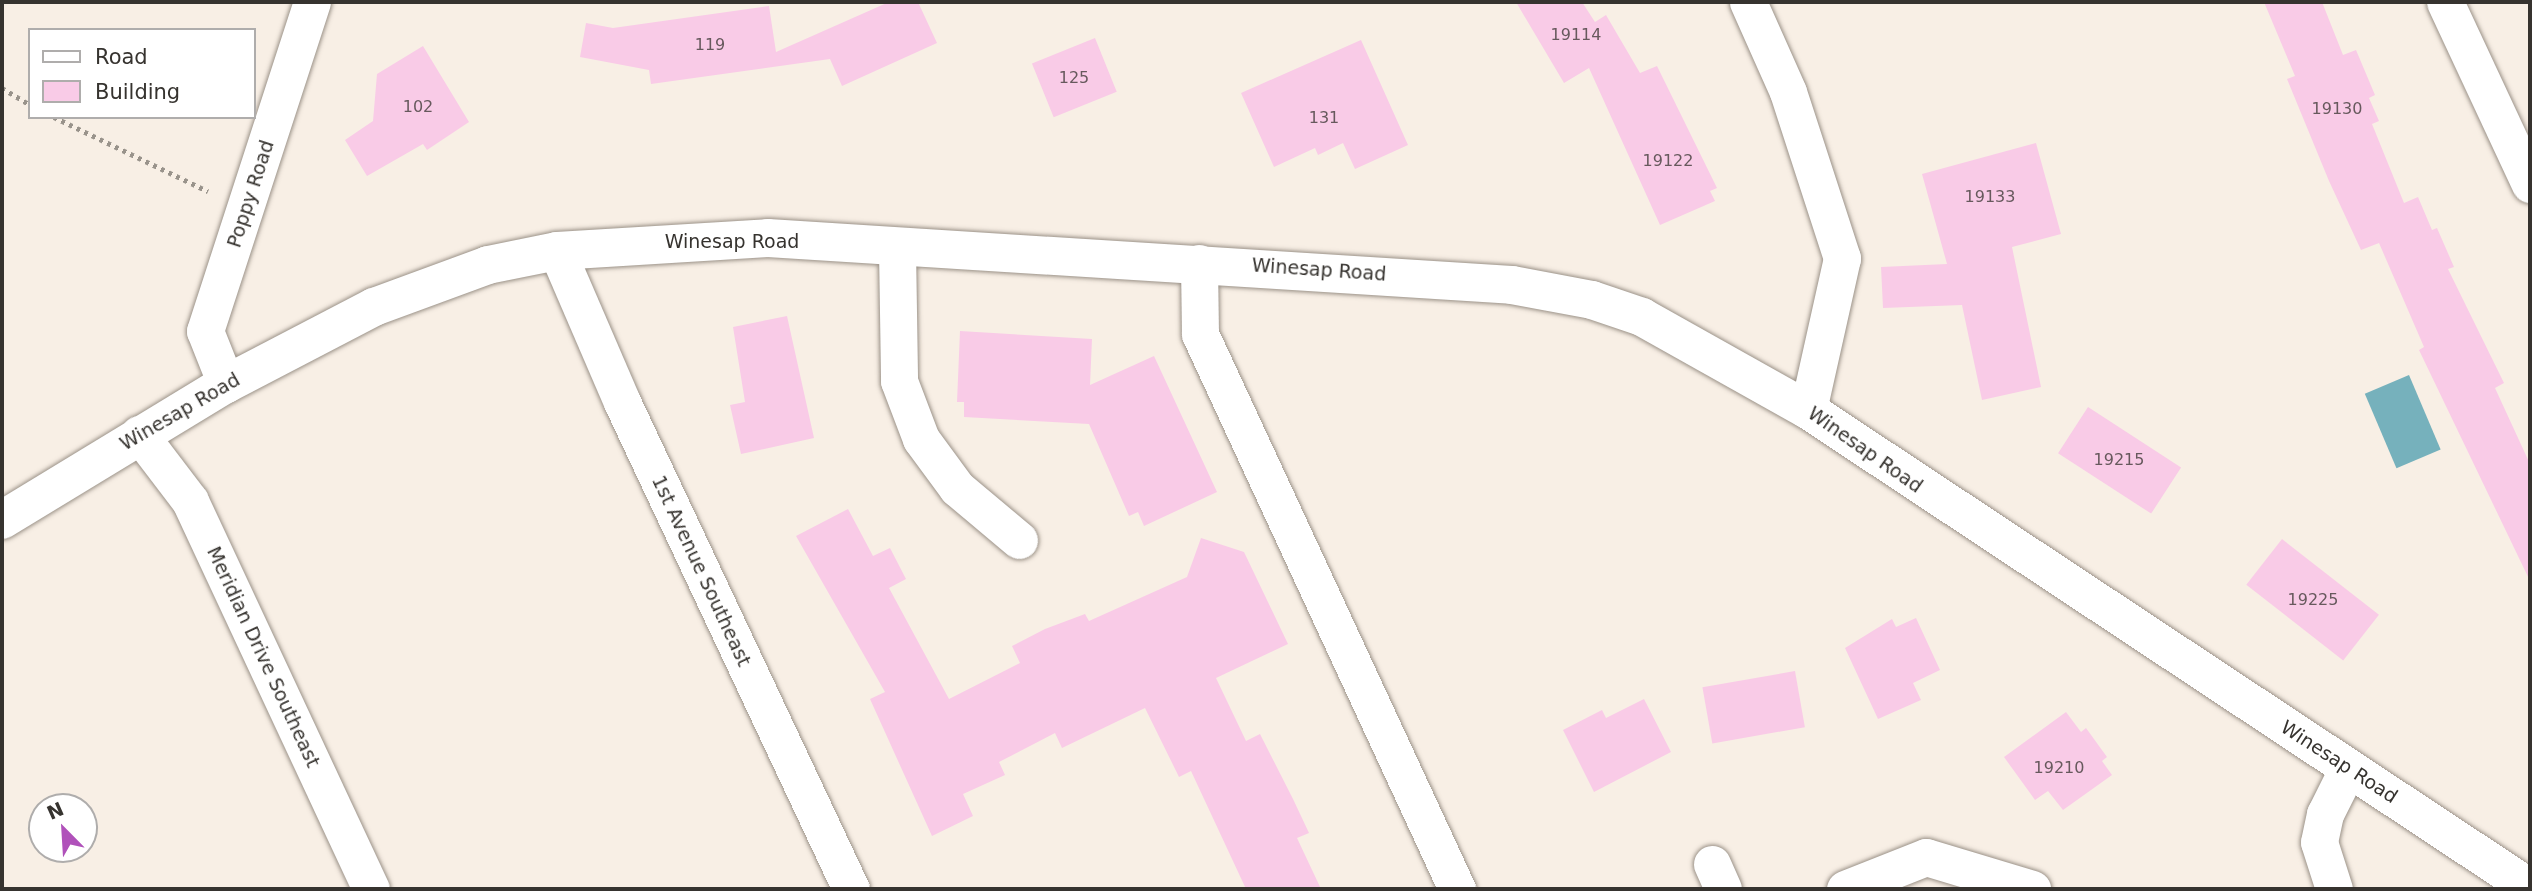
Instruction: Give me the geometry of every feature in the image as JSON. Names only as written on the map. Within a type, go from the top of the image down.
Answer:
[{"type":"street","name":"Poppy Road","points":[[226,384],[205,331],[247,211],[312,2]]},
{"type":"street","points":[[1748,2],[1788,92],[1842,258],[1808,410]]},
{"type":"street","points":[[2445,2],[2530,184]]},
{"type":"street","name":"Winesap Road","points":[[2,520],[139,434],[226,384],[374,307],[488,265],[557,251],[768,238],[1461,281],[1592,300],[1642,317],[1808,410],[2530,888]]},
{"type":"street","points":[[897,248],[899,380],[920,439],[957,488],[1019,540]]},
{"type":"street","name":"1st Avenue Southeast","points":[[557,251],[622,402],[851,889]]},
{"type":"street","points":[[1199,263],[1200,334],[1457,889]]},
{"type":"street","name":"Meridian Drive Southeast","points":[[139,434],[190,501],[371,889]]},
{"type":"street","points":[[2334,889],[2319,842],[2325,814],[2348,768]]},
{"type":"street","points":[[1845,889],[1926,857],[2032,889]]},
{"type":"path","points":[[2,88],[28,104]]},
{"type":"path","points":[[58,119],[247,211]]},
{"type":"water","points":[[2409,375],[2441,450],[2396,468],[2365,394]]},
{"type":"building","points":[[889,2],[918,2],[937,43],[842,86],[830,59],[651,84],[649,70],[580,57],[586,23],[613,28],[769,6],[776,52]]},
{"type":"building","points":[[1516,2],[1582,2],[1595,22],[1606,15],[1640,73],[1657,66],[1717,188],[1710,191],[1715,201],[1660,225],[1589,68],[1564,83]]},
{"type":"building","points":[[2264,2],[2322,2],[2343,55],[2356,50],[2375,95],[2369,98],[2379,121],[2372,124],[2404,203],[2418,197],[2432,230],[2437,228],[2454,267],[2448,269],[2504,383],[2495,388],[2530,464],[2530,581],[2419,350],[2424,347],[2379,243],[2361,250],[2329,181],[2287,79],[2295,76]]},
{"type":"building","points":[[1095,38],[1117,92],[1054,117],[1032,63]]},
{"type":"building","points":[[1361,40],[1408,145],[1355,169],[1343,143],[1318,155],[1315,148],[1274,167],[1241,93]]},
{"type":"building","points":[[423,46],[469,122],[427,150],[423,144],[367,176],[345,140],[373,121],[377,74]]},
{"type":"building","points":[[2036,143],[2061,234],[2012,247],[2041,387],[1982,400],[1962,305],[1883,308],[1881,267],[1947,264],[1922,174]]},
{"type":"building","points":[[787,316],[814,438],[741,454],[730,405],[745,402],[733,327]]},
{"type":"building","points":[[960,331],[1092,339],[1090,385],[1154,356],[1217,492],[1144,526],[1138,512],[1129,516],[1089,424],[964,417],[964,402],[957,402]]},
{"type":"building","points":[[2088,407],[2181,467],[2151,514],[2058,453]]},
{"type":"building","points":[[848,509],[873,556],[890,548],[906,579],[889,588],[949,699],[1020,663],[1012,646],[1045,629],[1085,614],[1089,621],[1187,577],[1201,538],[1244,552],[1288,644],[1216,678],[1246,741],[1260,734],[1293,799],[1309,833],[1297,838],[1321,889],[1246,889],[1191,771],[1179,777],[1145,708],[1062,748],[1055,733],[999,762],[1005,775],[963,794],[973,816],[932,836],[870,699],[885,692],[796,536]]},
{"type":"building","points":[[2282,539],[2379,615],[2343,660],[2246,585]]},
{"type":"building","points":[[1916,618],[1940,670],[1913,683],[1921,700],[1878,719],[1845,648],[1892,619],[1896,627]]},
{"type":"building","points":[[1795,671],[1805,727],[1712,743],[1702,687]]},
{"type":"building","points":[[1644,699],[1671,752],[1594,792],[1563,730],[1602,710],[1606,718]]},
{"type":"building","points":[[2066,712],[2081,732],[2086,728],[2107,757],[2102,761],[2112,775],[2063,810],[2048,791],[2035,800],[2004,757]]}]
